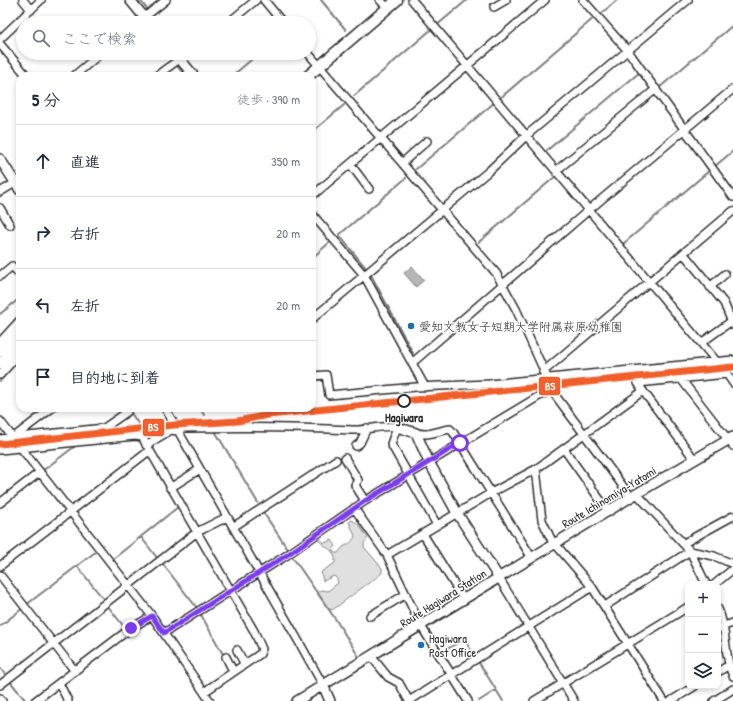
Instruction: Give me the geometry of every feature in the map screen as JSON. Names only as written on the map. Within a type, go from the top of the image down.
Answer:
[{"type":"highway","points":[[312,72],[397,0]]},
{"type":"highway","points":[[0,351],[16,333]]},
{"type":"highway","points":[[0,364],[16,346]]},
{"type":"main road","points":[[130,0],[144,16]]},
{"type":"main road","points":[[180,60],[191,72]]},
{"type":"main road","points":[[0,159],[16,180]]},
{"type":"main road","points":[[398,427],[416,433]]},
{"type":"main road","name":"Route Hagiwara Station","points":[[297,701],[498,578],[457,514],[429,462],[416,433]]},
{"type":"main road","name":"Route Ichinomiya-Yatomi","points":[[498,578],[634,495],[731,441]]},
{"type":"main road","points":[[323,685],[330,701]]},
{"type":"street","points":[[23,0],[31,10]]},
{"type":"street","points":[[25,16],[41,0]]},
{"type":"street","points":[[151,16],[166,0]]},
{"type":"street","points":[[237,16],[256,0]]},
{"type":"street","points":[[264,0],[277,16]]},
{"type":"street","points":[[380,0],[388,8]]},
{"type":"street","points":[[412,0],[590,209],[717,362]]},
{"type":"street","points":[[316,193],[382,139],[545,0]]},
{"type":"street","points":[[583,0],[628,50],[733,196]]},
{"type":"street","points":[[316,316],[490,170],[527,135],[688,0]]},
{"type":"street","points":[[0,39],[16,24]]},
{"type":"street","points":[[0,44],[24,72]]},
{"type":"street","points":[[79,72],[93,60]]},
{"type":"street","points":[[160,72],[173,60]]},
{"type":"street","points":[[314,60],[496,273],[503,284],[552,390],[584,434],[634,495],[684,543],[690,551],[705,581]]},
{"type":"street","points":[[557,170],[656,89]]},
{"type":"street","points":[[412,363],[590,209],[733,89]]},
{"type":"street","points":[[402,163],[427,141]]},
{"type":"street","points":[[350,165],[369,189]]},
{"type":"street","points":[[0,192],[16,185]]},
{"type":"street","points":[[0,208],[10,225]]},
{"type":"street","points":[[545,375],[650,281],[684,254],[733,211]]},
{"type":"street","points":[[316,219],[364,275],[425,387]]},
{"type":"street","points":[[684,254],[724,303],[732,322],[701,343]]},
{"type":"street","points":[[0,276],[12,266],[16,270]]},
{"type":"street","points":[[710,287],[725,274]]},
{"type":"street","points":[[0,342],[16,324]]},
{"type":"street","points":[[0,375],[16,357]]},
{"type":"street","points":[[316,374],[326,375],[329,395],[425,387],[490,384],[545,375],[733,360]]},
{"type":"street","points":[[695,460],[638,383],[727,374],[733,383]]},
{"type":"street","points":[[681,379],[731,441]]},
{"type":"street","points":[[164,633],[260,572],[365,501],[541,394],[552,390]]},
{"type":"street","points":[[387,555],[491,493],[536,469],[643,390]]},
{"type":"street","points":[[13,438],[47,412]]},
{"type":"street","points":[[0,439],[104,428],[127,412]]},
{"type":"street","points":[[170,412],[178,431],[260,572],[323,685]]},
{"type":"street","points":[[0,421],[152,616],[210,701]]},
{"type":"street","points":[[0,566],[71,511],[147,448],[171,430],[178,431],[183,428],[305,428],[354,430],[398,427],[391,444],[437,525]]},
{"type":"street","points":[[356,446],[360,442],[367,428]]},
{"type":"street","points":[[416,433],[424,435],[450,429],[532,558]]},
{"type":"street","points":[[0,450],[134,436],[142,437],[170,488],[254,630],[262,650],[260,654],[204,692]]},
{"type":"street","points":[[564,449],[608,511]]},
{"type":"street","points":[[345,458],[358,480],[355,485],[365,501]]},
{"type":"street","points":[[234,527],[336,460]]},
{"type":"street","points":[[170,488],[200,469]]},
{"type":"street","points":[[536,469],[542,520],[555,544],[592,587],[664,701]]},
{"type":"street","points":[[0,503],[40,472]]},
{"type":"street","points":[[354,508],[387,555],[421,626],[468,701]]},
{"type":"street","points":[[684,543],[733,516]]},
{"type":"street","points":[[0,685],[197,532],[227,517]]},
{"type":"street","points":[[423,534],[464,600]]},
{"type":"street","points":[[605,606],[690,551],[714,556],[733,564]]},
{"type":"street","points":[[719,581],[733,569]]},
{"type":"street","points":[[0,575],[74,671]]},
{"type":"street","points":[[498,578],[574,701]]},
{"type":"street","points":[[372,656],[388,677],[399,684],[409,701],[451,673],[592,587]]},
{"type":"street","points":[[370,616],[406,594]]},
{"type":"street","points":[[534,701],[685,609]]},
{"type":"street","points":[[35,701],[131,628],[152,616]]},
{"type":"street","points":[[733,623],[721,627],[729,665],[733,676]]},
{"type":"street","points":[[237,650],[244,664]]},
{"type":"street","points":[[226,657],[233,671]]},
{"type":"street","points":[[721,670],[729,665]]},
{"type":"street","points":[[59,683],[68,701]]},
{"type":"street","points":[[670,701],[690,689]]},
{"type":"street","points":[[714,701],[733,689]]},
{"type":"shaded area","points":[[412,266],[424,280],[416,287],[404,273]]},
{"type":"shaded area","points":[[352,520],[359,525],[368,538],[364,543],[364,547],[382,568],[382,573],[332,610],[327,607],[318,592],[321,590],[328,591],[338,583],[334,576],[323,581],[321,572],[335,563],[335,559],[330,549],[318,540],[319,537],[324,543],[332,540],[336,546],[332,550],[335,553],[338,553],[344,546],[348,545],[353,540],[355,536],[349,522]]},
{"type":"waterway","points":[[140,0],[148,10],[147,11]]},
{"type":"waterway","points":[[321,0],[346,30]]},
{"type":"waterway","points":[[436,26],[467,0]]},
{"type":"waterway","points":[[602,13],[617,0]]},
{"type":"waterway","points":[[499,99],[595,17]]},
{"type":"waterway","points":[[659,88],[733,25]]},
{"type":"waterway","points":[[354,96],[433,28]]},
{"type":"waterway","points":[[237,72],[251,60]]},
{"type":"waterway","points":[[177,66],[182,72]]},
{"type":"waterway","points":[[545,152],[640,72]]},
{"type":"waterway","points":[[416,169],[495,102]]},
{"type":"waterway","points":[[316,129],[344,105]]},
{"type":"waterway","points":[[514,115],[527,131]]},
{"type":"waterway","points":[[714,167],[733,151]]},
{"type":"waterway","points":[[571,163],[561,171],[590,205]]},
{"type":"waterway","points":[[623,244],[710,170]]},
{"type":"waterway","points":[[479,242],[557,175]]},
{"type":"waterway","points":[[366,268],[339,235],[406,178]]},
{"type":"waterway","points":[[593,209],[651,278]]},
{"type":"waterway","points":[[316,254],[329,243]]},
{"type":"waterway","points":[[371,275],[413,353]]},
{"type":"waterway","points":[[654,281],[670,300]]},
{"type":"waterway","points":[[0,314],[16,301]]},
{"type":"waterway","points":[[710,349],[719,359]]},
{"type":"waterway","points":[[0,381],[11,368]]},
{"type":"waterway","points":[[130,412],[139,425]]},
{"type":"waterway","points":[[215,431],[258,503]]},
{"type":"waterway","points":[[42,471],[78,444]]},
{"type":"waterway","points":[[113,559],[178,507]]},
{"type":"waterway","points":[[263,512],[289,551]]},
{"type":"waterway","points":[[141,537],[158,559]]},
{"type":"waterway","points":[[26,605],[98,550]]},
{"type":"waterway","points":[[291,555],[336,620],[359,657]]},
{"type":"waterway","points":[[162,563],[197,608]]},
{"type":"waterway","points":[[77,566],[105,601]]},
{"type":"waterway","points":[[92,653],[125,628],[107,605]]},
{"type":"waterway","points":[[0,626],[23,608]]},
{"type":"waterway","points":[[200,613],[224,656]]},
{"type":"waterway","points":[[442,652],[459,642],[466,642],[475,657]]},
{"type":"waterway","points":[[478,661],[503,701]]},
{"type":"waterway","points":[[0,668],[7,677]]},
{"type":"waterway","points":[[9,680],[26,701]]},
{"type":"waterway","points":[[479,701],[496,690]]},
{"type":"transit line","name":"BS","points":[[316,410],[733,367]]},
{"type":"transit line","name":"BS","points":[[0,444],[174,425],[238,421],[268,415],[297,412]]},
{"type":"place","name":"愛知文教女子短期大学附属萩原幼稚園","points":[[411,326]]},
{"type":"place","name":"Hagiwara","points":[[404,401]]},
{"type":"place","name":"Hagiwara Post Office","points":[[421,645]]},
{"type":"route","points":[[131,628],[152,616],[164,633],[287,555],[365,501],[460,443]]}]
